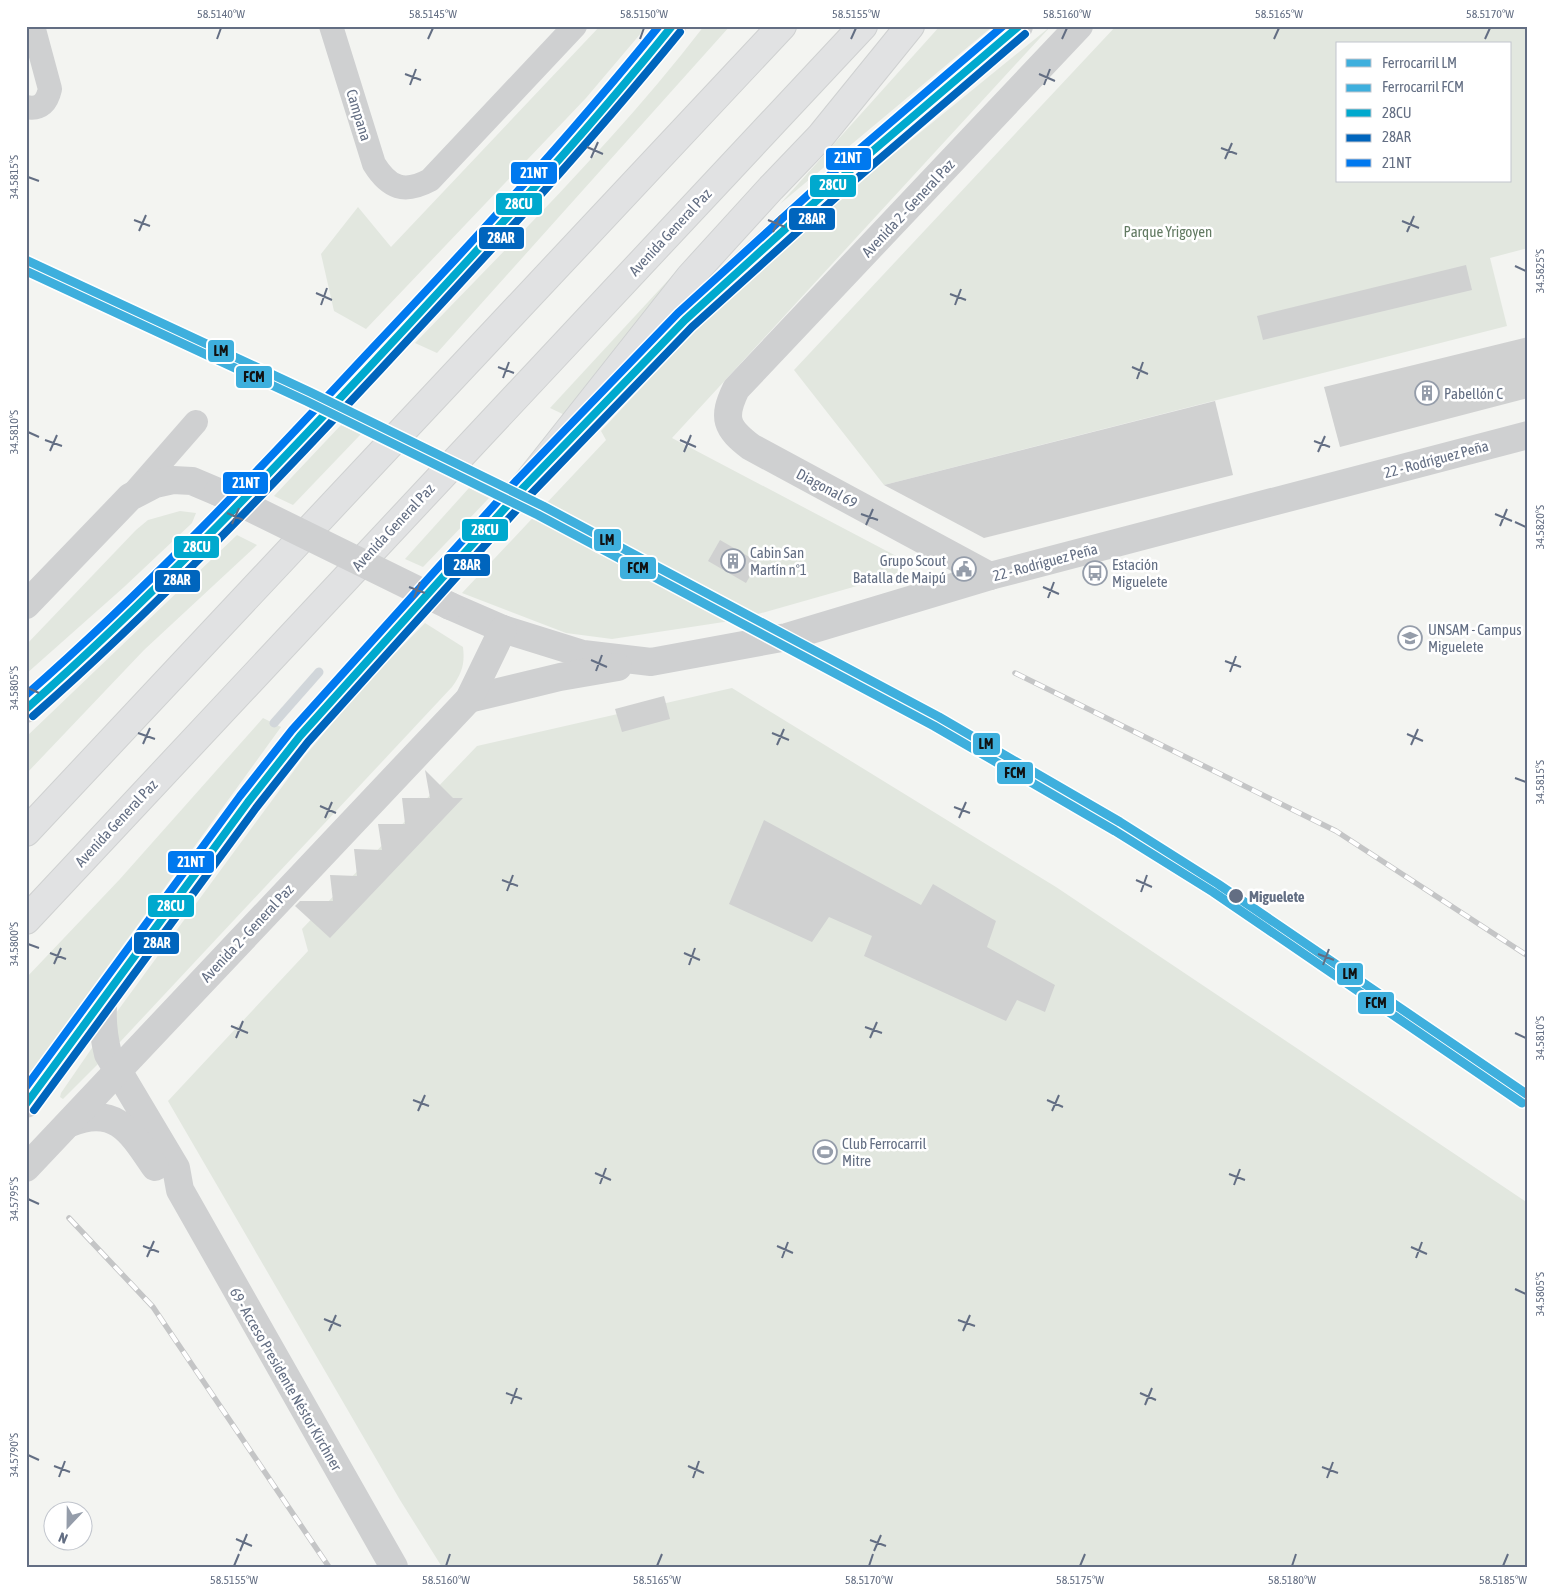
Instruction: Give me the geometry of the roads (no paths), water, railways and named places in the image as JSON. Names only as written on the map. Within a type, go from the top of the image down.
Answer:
[{"type":"highway","points":[[26,832],[782,26]]},
{"type":"highway","name":"Avenida General Paz","points":[[26,920],[863,26]]},
{"type":"highway","points":[[524,487],[690,277],[820,137],[910,26]]},
{"type":"street","points":[[26,107],[32,108],[42,105],[48,98],[50,88],[33,26]]},
{"type":"street","name":"Campana","points":[[332,26],[374,164],[380,174],[392,184],[405,189],[418,186],[430,180],[575,26]]},
{"type":"street","points":[[26,709],[111,634],[273,470],[549,173],[672,26]]},
{"type":"street","points":[[26,1104],[104,996],[300,736],[524,487],[685,320],[848,172],[1018,26]]},
{"type":"street","name":"Avenida 2 - General Paz","points":[[736,389],[1080,26]]},
{"type":"street","name":"Diagonal 69","points":[[736,389],[728,405],[727,418],[730,428],[751,447],[990,576]]},
{"type":"street","points":[[26,605],[130,497],[196,422]]},
{"type":"street","name":"22 - Rodríguez Peña","points":[[130,497],[154,484],[173,480],[192,482],[218,492],[450,606],[503,629],[583,654],[651,662],[787,637],[990,576],[1528,435]]},
{"type":"street","name":"Avenida 2 - General Paz","points":[[26,1168],[469,699],[503,629]]},
{"type":"street","points":[[469,699],[560,677],[651,662]]},
{"type":"street","name":"69 - Acceso Presidente Néstor Kirchner","points":[[104,996],[103,1035],[108,1054],[176,1168],[180,1190],[394,1567]]},
{"type":"street","name":"69 - Acceso Presidente Néstor Kirchner","points":[[70,1123],[84,1117],[98,1116],[112,1119],[124,1125],[134,1136],[160,1174],[180,1190]]},
{"type":"waterway","points":[[274,723],[319,672]]},
{"type":"railway","points":[[1015,673],[1336,831],[1528,956]]},
{"type":"railway","points":[[69,1218],[153,1307],[329,1567]]},
{"type":"rail line","name":"LM","points":[[26,260],[310,392],[543,506],[939,717],[1120,822],[1218,884],[1528,1095]]},
{"type":"rail line","name":"FCM","points":[[26,271],[306,401],[538,515],[934,726],[1115,831],[1213,892],[1522,1103]]},
{"type":"place","name":"Pabellón C","points":[[1427,393]]},
{"type":"place","name":"Cabin San Martín n°1","points":[[733,561]]},
{"type":"place","name":"Grupo Scout Batalla de Maipú","points":[[964,569]]},
{"type":"place","name":"Estación Miguelete","points":[[1095,573]]},
{"type":"place","name":"UNSAM - Campus Miguelete","points":[[1410,638]]},
{"type":"place","name":"Miguelete","points":[[1236,896]]},
{"type":"place","name":"Club Ferrocarril Mitre","points":[[825,1152]]},
{"type":"park label","name":"Parque Yrigoyen","points":[[1168,231]]}]
